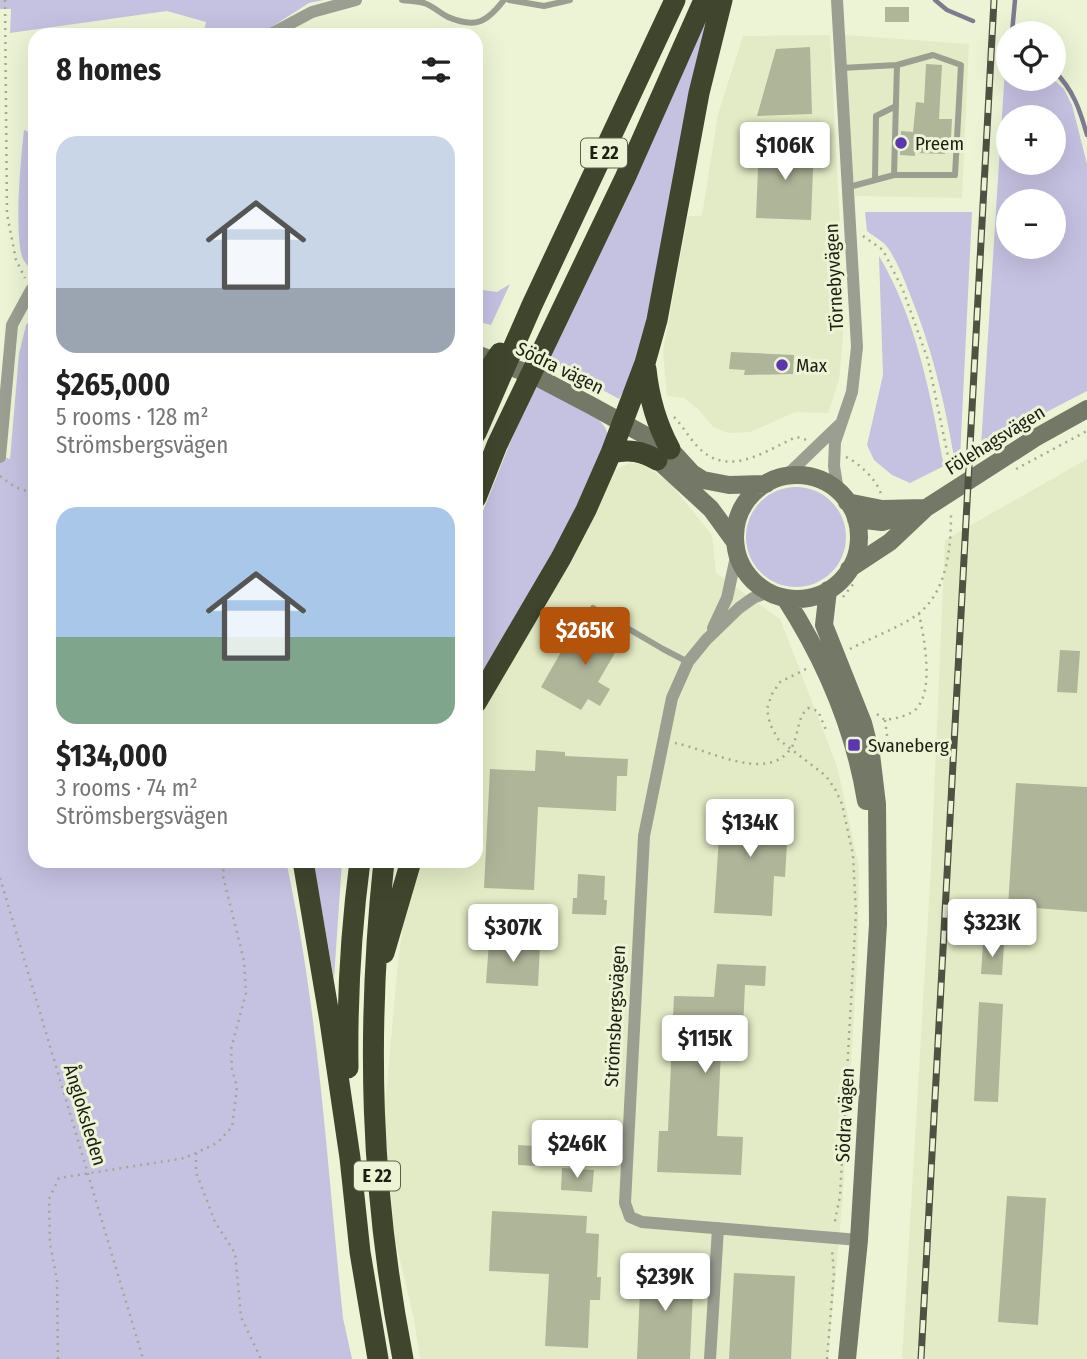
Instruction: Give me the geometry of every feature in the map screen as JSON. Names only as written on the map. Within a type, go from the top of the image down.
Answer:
[{"type":"highway","name":"E 22","points":[[483,417],[532,305],[675,0]]},
{"type":"highway","name":"E 22","points":[[483,480],[497,445],[625,178],[704,0]]},
{"type":"highway","points":[[483,691],[561,558],[611,453],[645,363],[660,307],[699,93],[722,0]]},
{"type":"highway","points":[[483,378],[532,305]]},
{"type":"highway","points":[[611,453],[631,450],[664,455],[645,363]]},
{"type":"highway","points":[[304,868],[350,1158]]},
{"type":"highway","name":"E 22","points":[[359,868],[352,921],[348,992],[350,1158],[360,1252],[378,1359]]},
{"type":"highway","name":"E 22","points":[[383,868],[373,992],[375,1154],[383,1247],[403,1359]]},
{"type":"highway","points":[[373,992],[409,868]]},
{"type":"main road","name":"Södra vägen","points":[[483,356],[561,388],[623,424],[703,480],[729,485],[766,484]]},
{"type":"main road","name":"Fölehagsvägen","points":[[852,576],[926,508],[1035,438],[1087,409]]},
{"type":"main road","name":"Södra vägen","points":[[664,455],[711,509],[736,547]]},
{"type":"main road","points":[[842,497],[856,519],[858,543],[852,576],[840,581],[833,597],[777,595],[748,575],[736,547],[736,527],[740,512],[748,499],[766,484],[786,477],[814,478],[842,497],[882,509],[926,508]]},
{"type":"main road","name":"Fölehagsvägen","points":[[856,519],[882,522],[926,508]]},
{"type":"main road","name":"Södra vägen","points":[[777,595],[814,648],[850,732],[863,783],[878,873]]},
{"type":"main road","name":"Södra vägen","points":[[833,597],[823,617],[826,634],[850,688],[871,754],[877,804],[878,924],[859,1240],[847,1359]]},
{"type":"street","points":[[282,28],[312,12],[356,0]]},
{"type":"street","name":"Törnebyvägen","points":[[837,0],[857,361],[852,392],[840,425],[834,456],[842,497]]},
{"type":"street","points":[[0,457],[12,325],[28,299]]},
{"type":"street","name":"Törnebyvägen","points":[[786,477],[840,425]]},
{"type":"street","name":"Strömsbergsvägen","points":[[706,640],[726,598],[736,547]]},
{"type":"street","name":"Strömsbergsvägen","points":[[777,595],[753,598],[706,640],[688,662],[672,698],[643,836],[625,1203],[630,1217],[642,1222],[859,1240]]},
{"type":"street","points":[[710,1359],[718,1228]]},
{"type":"lane","points":[[402,0],[425,4],[449,17],[470,23],[482,22],[506,0],[544,6],[570,0]]},
{"type":"lane","points":[[841,68],[897,65],[933,55],[961,65],[955,175],[894,175],[849,187]]},
{"type":"lane","points":[[894,175],[897,65]]},
{"type":"lane","points":[[875,180],[876,116],[896,106]]},
{"type":"lane","points":[[593,608],[688,662]]},
{"type":"path","points":[[5,0],[7,214],[16,260],[28,282]]},
{"type":"path","points":[[851,228],[883,250],[903,290],[928,360],[949,461]]},
{"type":"path","points":[[654,415],[670,414],[706,455],[726,463],[746,460],[797,437],[807,440],[816,449]]},
{"type":"path","points":[[1044,455],[1087,431]]},
{"type":"path","points":[[834,456],[853,460],[876,484],[882,509]]},
{"type":"path","points":[[0,476],[15,487],[28,492]]},
{"type":"path","points":[[850,649],[919,614],[941,584],[951,526]]},
{"type":"path","points":[[833,597],[852,576]]},
{"type":"path","points":[[872,710],[885,720],[902,718],[922,702],[926,673],[919,614]]},
{"type":"path","points":[[806,669],[780,682],[772,694],[767,709],[770,724],[790,750],[826,776],[842,804],[853,855],[856,913],[840,1196],[834,1217],[831,1257],[834,1273],[827,1359]]},
{"type":"path","points":[[664,741],[750,764],[764,765],[779,759],[790,750],[801,714],[808,708],[818,710],[826,730]]},
{"type":"path","points":[[885,720],[888,743]]},
{"type":"path","points":[[58,1359],[57,1280],[50,1244],[49,1199],[60,1178],[185,1158],[218,1143],[232,1126],[237,1087],[232,1069],[231,1049],[246,993],[244,961],[223,876],[224,868]]},
{"type":"path","name":"Ångloksleden","points":[[0,878],[143,1359]]},
{"type":"path","points":[[196,1153],[196,1172],[215,1222],[235,1253],[241,1317],[261,1359]]},
{"type":"shaded area","points":[[0,0],[324,0],[309,3],[270,28],[205,28],[206,22],[167,11],[46,28],[28,28],[28,30],[10,33],[11,9],[0,9]]},
{"type":"shaded area","points":[[713,2],[654,298],[631,377],[619,399],[549,360]]},
{"type":"shaded area","points":[[830,35],[843,337],[839,380],[828,413],[795,412],[750,432],[728,433],[713,427],[699,410],[684,398],[667,396],[663,351],[688,216],[702,216],[718,114],[743,36]]},
{"type":"shaded area","points":[[844,35],[969,44],[962,198],[855,196]]},
{"type":"shaded area","points":[[1004,91],[1065,91],[1072,105],[1087,164],[1087,391],[981,446],[996,210],[996,259],[1066,259],[1066,189],[997,189],[998,175],[1066,175],[1066,105],[1003,105]]},
{"type":"shaded area","points":[[24,130],[28,131],[28,266],[24,261],[19,236]]},
{"type":"shaded area","points":[[865,212],[972,212],[960,459],[955,463],[937,376],[917,313],[888,248],[867,231]]},
{"type":"shaded area","points":[[879,256],[913,332],[944,466],[910,483],[892,475],[874,460],[867,445],[883,375]]},
{"type":"shaded area","points":[[510,284],[491,325],[483,323],[483,290],[497,292]]},
{"type":"shaded area","points":[[28,323],[28,868],[287,868],[307,974],[343,1318],[352,1359],[0,1359],[0,455],[10,459],[19,354]]},
{"type":"shaded area","points":[[536,385],[599,420],[608,434],[607,451],[530,594],[483,670],[483,511]]},
{"type":"shaded area","points":[[1087,459],[1087,1359],[902,1359],[931,866],[945,540]]},
{"type":"shaded area","name":"Svaneberg","points":[[630,463],[644,465],[670,483],[712,535],[716,573],[780,619],[837,766],[859,867],[858,949],[843,1193],[828,1359],[420,1359],[414,1319],[395,1239],[384,1117],[406,905],[419,868],[483,868],[483,710],[507,660],[612,471]]},
{"type":"shaded area","points":[[796,487],[815,490],[832,501],[843,518],[846,537],[843,556],[832,573],[815,584],[796,587],[777,584],[760,573],[749,556],[746,537],[749,518],[760,501],[777,490]]},
{"type":"shaded area","points":[[314,868],[342,868],[334,979]]},
{"type":"building","points":[[885,7],[909,7],[909,22],[885,22]]},
{"type":"building","points":[[810,47],[812,114],[757,116],[776,49]]},
{"type":"building","points":[[926,64],[942,65],[939,119],[952,119],[951,138],[945,138],[945,154],[900,155],[901,131],[913,132],[916,102],[924,103]]},
{"type":"building","points":[[759,143],[814,145],[811,220],[756,218]]},
{"type":"building","points":[[731,352],[794,355],[793,374],[744,375],[745,370],[729,369]]},
{"type":"building","points":[[599,618],[626,634],[598,682],[610,689],[600,706],[588,699],[581,710],[541,687],[565,645],[579,653]]},
{"type":"building","points":[[1060,650],[1080,651],[1077,693],[1057,692]]},
{"type":"building","points":[[536,750],[565,752],[565,756],[628,759],[627,776],[617,776],[616,811],[538,807],[534,890],[484,888],[490,769],[535,771]]},
{"type":"building","points":[[1016,783],[1087,787],[1087,912],[1008,906]]},
{"type":"building","points":[[721,806],[789,809],[785,877],[774,876],[772,916],[714,913]]},
{"type":"building","points":[[578,874],[605,876],[606,915],[572,914],[573,898],[577,898]]},
{"type":"building","points":[[489,942],[540,945],[538,986],[486,983]]},
{"type":"building","points":[[983,944],[1004,945],[1002,975],[981,974]]},
{"type":"building","points":[[717,964],[766,966],[765,986],[745,985],[742,1052],[721,1051],[717,1136],[743,1137],[741,1175],[657,1172],[659,1131],[668,1131],[674,996],[714,997]]},
{"type":"building","points":[[979,1002],[1003,1004],[998,1102],[974,1101]]},
{"type":"building","points":[[518,1145],[536,1146],[535,1166],[518,1165]]},
{"type":"building","points":[[562,1168],[594,1170],[592,1192],[561,1190]]},
{"type":"building","points":[[1007,1196],[1046,1198],[1038,1325],[998,1322]]},
{"type":"building","points":[[492,1211],[587,1216],[586,1233],[599,1234],[597,1277],[601,1277],[600,1300],[590,1300],[588,1348],[545,1346],[549,1274],[489,1271]]},
{"type":"building","points":[[641,1267],[694,1269],[690,1359],[637,1359]]},
{"type":"building","points":[[734,1273],[795,1276],[791,1359],[729,1359]]},
{"type":"waterway","points":[[935,0],[947,10],[973,21]]},
{"type":"waterway","points":[[1013,21],[1015,0]]},
{"type":"waterway","points":[[1066,85],[1075,100],[1087,135]]},
{"type":"railway","points":[[921,1359],[994,0]]},
{"type":"place","name":"Preem","points":[[901,143]]},
{"type":"place","name":"Max","points":[[782,365]]},
{"type":"place","name":"Svaneberg","points":[[854,745]]}]
